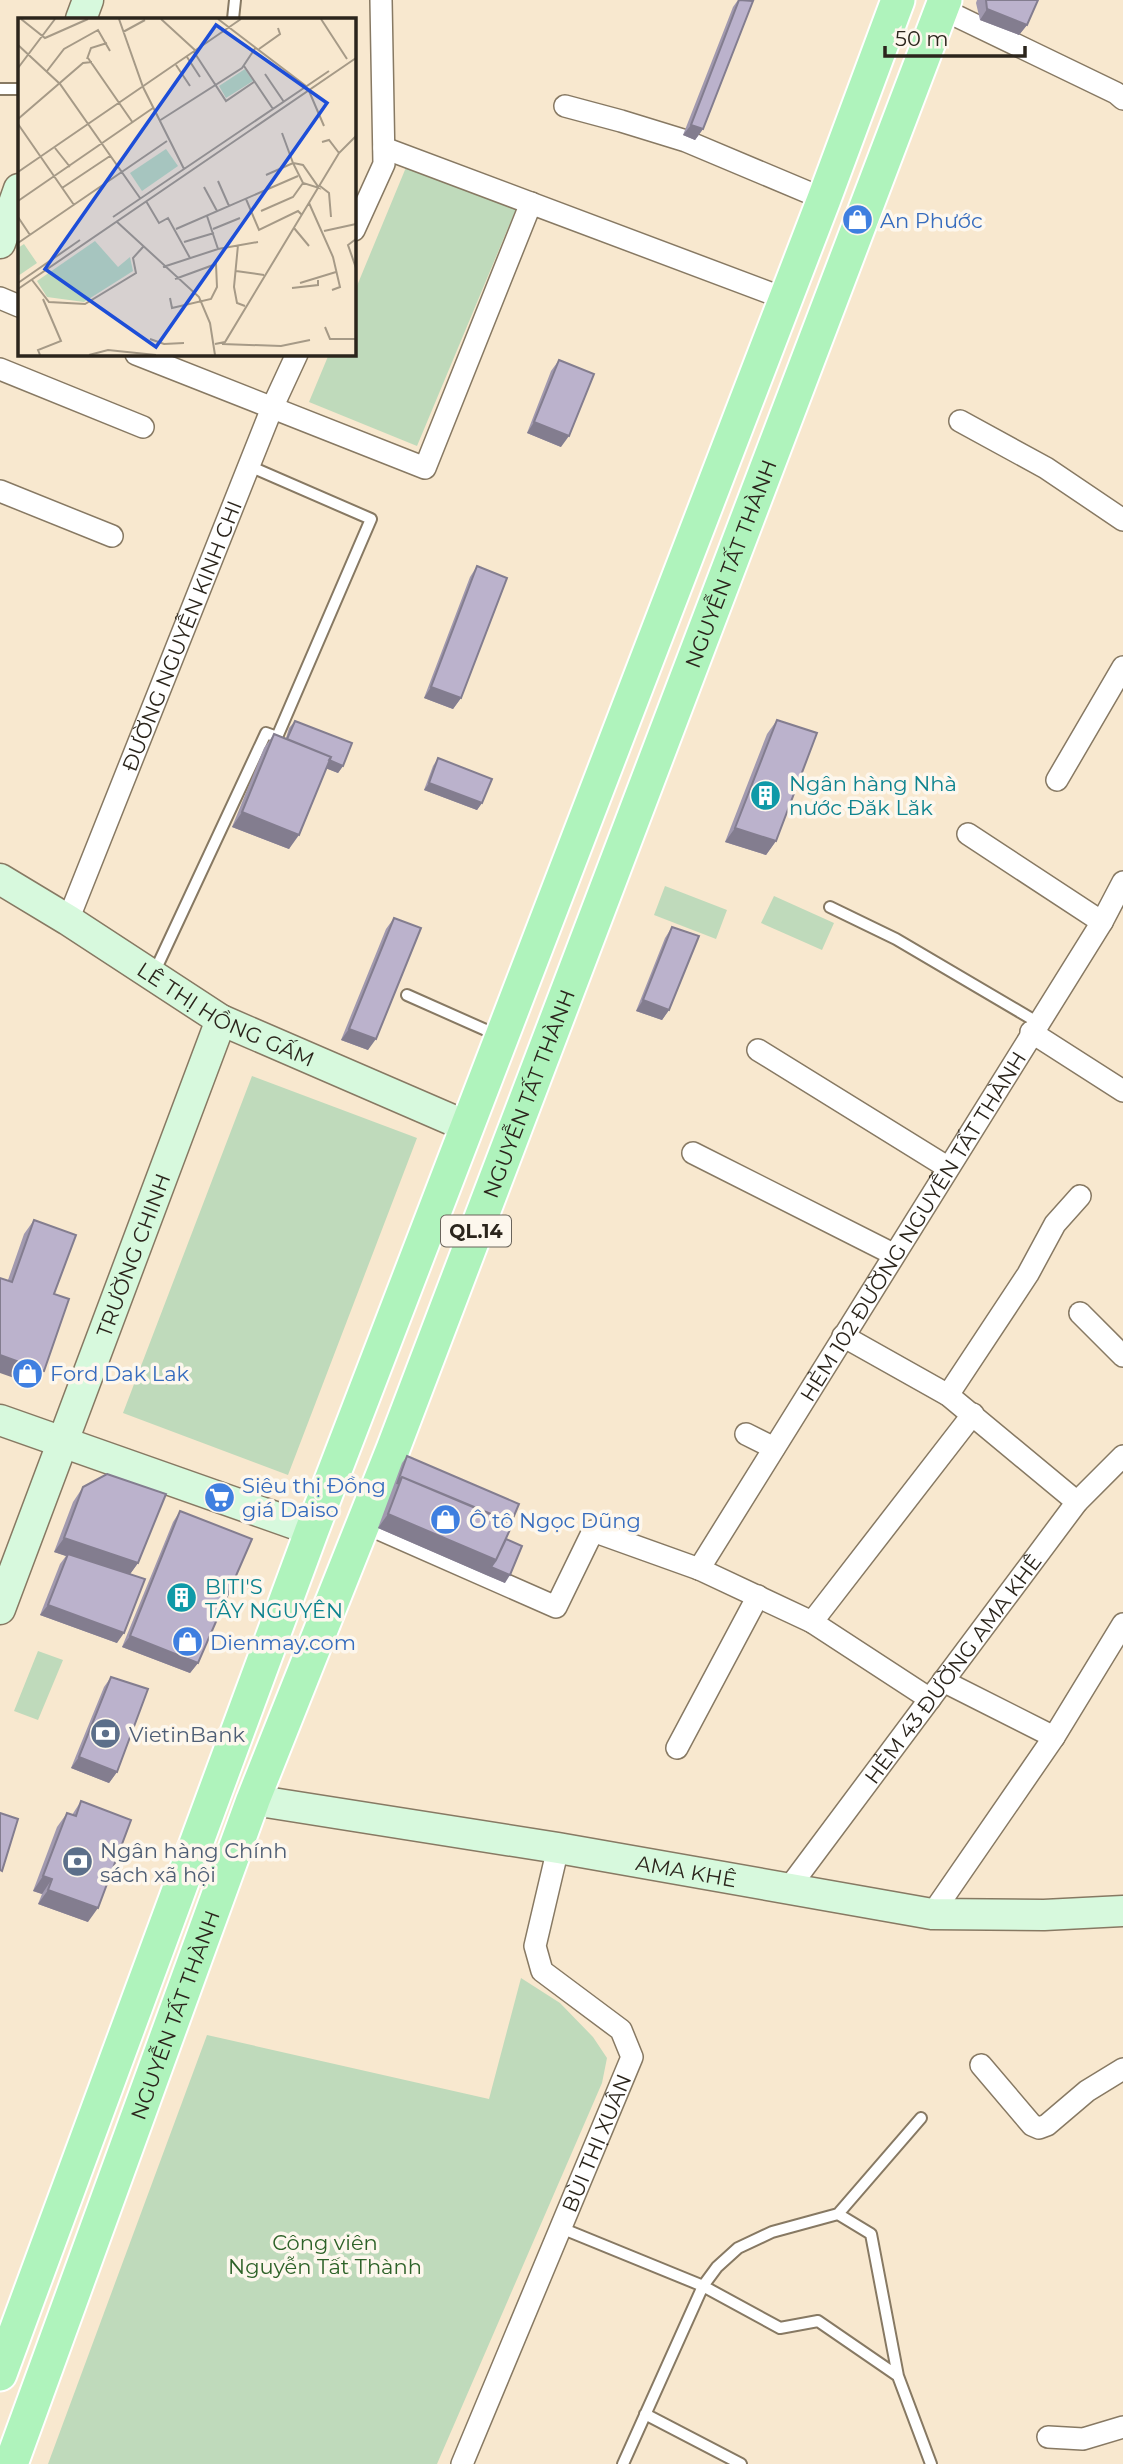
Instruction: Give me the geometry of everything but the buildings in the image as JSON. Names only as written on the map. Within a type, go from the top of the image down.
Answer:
[{"type":"main road","name":"NGUYỄN TẤT THÀNH","points":[[0,2374],[312,1530],[786,299],[898,0]]},
{"type":"main road","name":"NGUYỄN TẤT THÀNH","points":[[11,2464],[253,1800],[363,1522],[936,3]]},
{"type":"main road","points":[[217,1787],[253,1800]]},
{"type":"street","points":[[81,18],[88,0]]},
{"type":"street","points":[[355,228],[384,164],[381,0]]},
{"type":"street","points":[[936,3],[1116,93],[1123,99]]},
{"type":"street","points":[[565,106],[686,141],[824,199]]},
{"type":"street","points":[[384,148],[786,299]]},
{"type":"street","points":[[0,243],[18,192]]},
{"type":"street","points":[[139,355],[425,468],[531,203]]},
{"type":"street","points":[[0,298],[18,306]]},
{"type":"street","name":"ĐƯỜNG NGUYỄN KINH CHI","points":[[68,920],[272,408],[297,355]]},
{"type":"street","points":[[0,369],[143,427]]},
{"type":"street","points":[[960,421],[1046,468],[1123,520]]},
{"type":"street","points":[[0,491],[112,536]]},
{"type":"street","points":[[1057,780],[1123,667]]},
{"type":"street","points":[[968,834],[1102,922]]},
{"type":"street","name":"LÊ THỊ HỒNG GẤM","points":[[0,879],[221,1020],[466,1126]]},
{"type":"street","name":"HẺM 102 ĐƯỜNG NGUYỄN TẤT THÀNH","points":[[699,1569],[1034,1027],[1102,922],[1123,882]]},
{"type":"street","name":"TRƯỜNG CHINH","points":[[0,1609],[221,1020]]},
{"type":"street","points":[[1034,1027],[1123,1091]]},
{"type":"street","points":[[758,1050],[947,1167]]},
{"type":"street","points":[[693,1153],[893,1254]]},
{"type":"street","points":[[948,1395],[1028,1274],[1055,1224],[1080,1196]]},
{"type":"street","points":[[1080,1313],[1123,1356]]},
{"type":"street","points":[[843,1336],[948,1395],[1077,1502]]},
{"type":"street","points":[[812,1622],[973,1414]]},
{"type":"street","points":[[0,1420],[312,1530]]},
{"type":"street","points":[[746,1434],[774,1448]]},
{"type":"street","name":"HẺM 43 ĐƯỜNG AMA KHÊ","points":[[788,1889],[1077,1502],[1123,1456]]},
{"type":"street","points":[[363,1522],[556,1606],[593,1531],[699,1569],[812,1622],[930,1699]]},
{"type":"street","points":[[677,1748],[758,1596]]},
{"type":"street","points":[[932,1914],[1054,1737],[1123,1624]]},
{"type":"street","points":[[943,1681],[1054,1737]]},
{"type":"street","name":"AMA KHÊ","points":[[253,1800],[558,1848],[932,1914],[1044,1915],[1123,1911]]},
{"type":"street","name":"BÙI THỊ XUÂN","points":[[462,2464],[632,2057],[621,2030],[542,1971],[535,1946],[558,1848]]},
{"type":"street","points":[[981,2064],[1032,2125],[1039,2128],[1047,2125],[1087,2091],[1123,2069]]},
{"type":"street","points":[[1048,2437],[1083,2439],[1123,2427]]},
{"type":"lane","points":[[233,18],[235,0]]},
{"type":"lane","points":[[0,89],[18,89]]},
{"type":"lane","points":[[153,975],[266,733],[277,737],[371,519],[249,466]]},
{"type":"lane","points":[[830,907],[897,939],[1034,1027]]},
{"type":"lane","points":[[407,995],[501,1036]]},
{"type":"lane","points":[[623,2464],[703,2286],[717,2267],[738,2248],[772,2232],[838,2214],[921,2118]]},
{"type":"lane","points":[[838,2214],[871,2234],[898,2376],[931,2464]]},
{"type":"lane","points":[[561,2228],[703,2286],[780,2328],[818,2321],[898,2376]]},
{"type":"lane","points":[[645,2414],[741,2464]]},
{"type":"green space","points":[[407,165],[516,209],[417,446],[309,402],[329,355],[355,355],[355,291]]},
{"type":"green space","points":[[665,886],[727,910],[716,939],[654,915]]},
{"type":"green space","points":[[774,896],[834,923],[822,950],[761,923]]},
{"type":"green space","points":[[252,1076],[417,1138],[288,1475],[123,1413]]},
{"type":"green space","points":[[38,1651],[63,1660],[38,1720],[14,1711]]},
{"type":"green space","name":"Công viên Nguyễn Tất Thành","points":[[521,1978],[560,2003],[593,2037],[607,2058],[602,2083],[437,2464],[48,2464],[207,2035],[489,2099]]},
{"type":"place","name":"An Phước","points":[[857,220]]},
{"type":"place","name":"Ngân hàng Nhà nước Đăk Lăk","points":[[766,795]]},
{"type":"place","name":"Ford Dak Lak","points":[[27,1373]]},
{"type":"place","name":"Siêu thị Đồng giá Daiso","points":[[219,1497]]},
{"type":"place","name":"Ô tô Ngọc Dũng","points":[[446,1520]]},
{"type":"place","name":"BITI'S TÂY NGUYÊN","points":[[182,1598]]},
{"type":"place","name":"Dienmay.com","points":[[187,1642]]},
{"type":"place","name":"VietinBank","points":[[106,1734]]},
{"type":"place","name":"Ngân hàng Chính sách xã hội","points":[[77,1862]]}]
